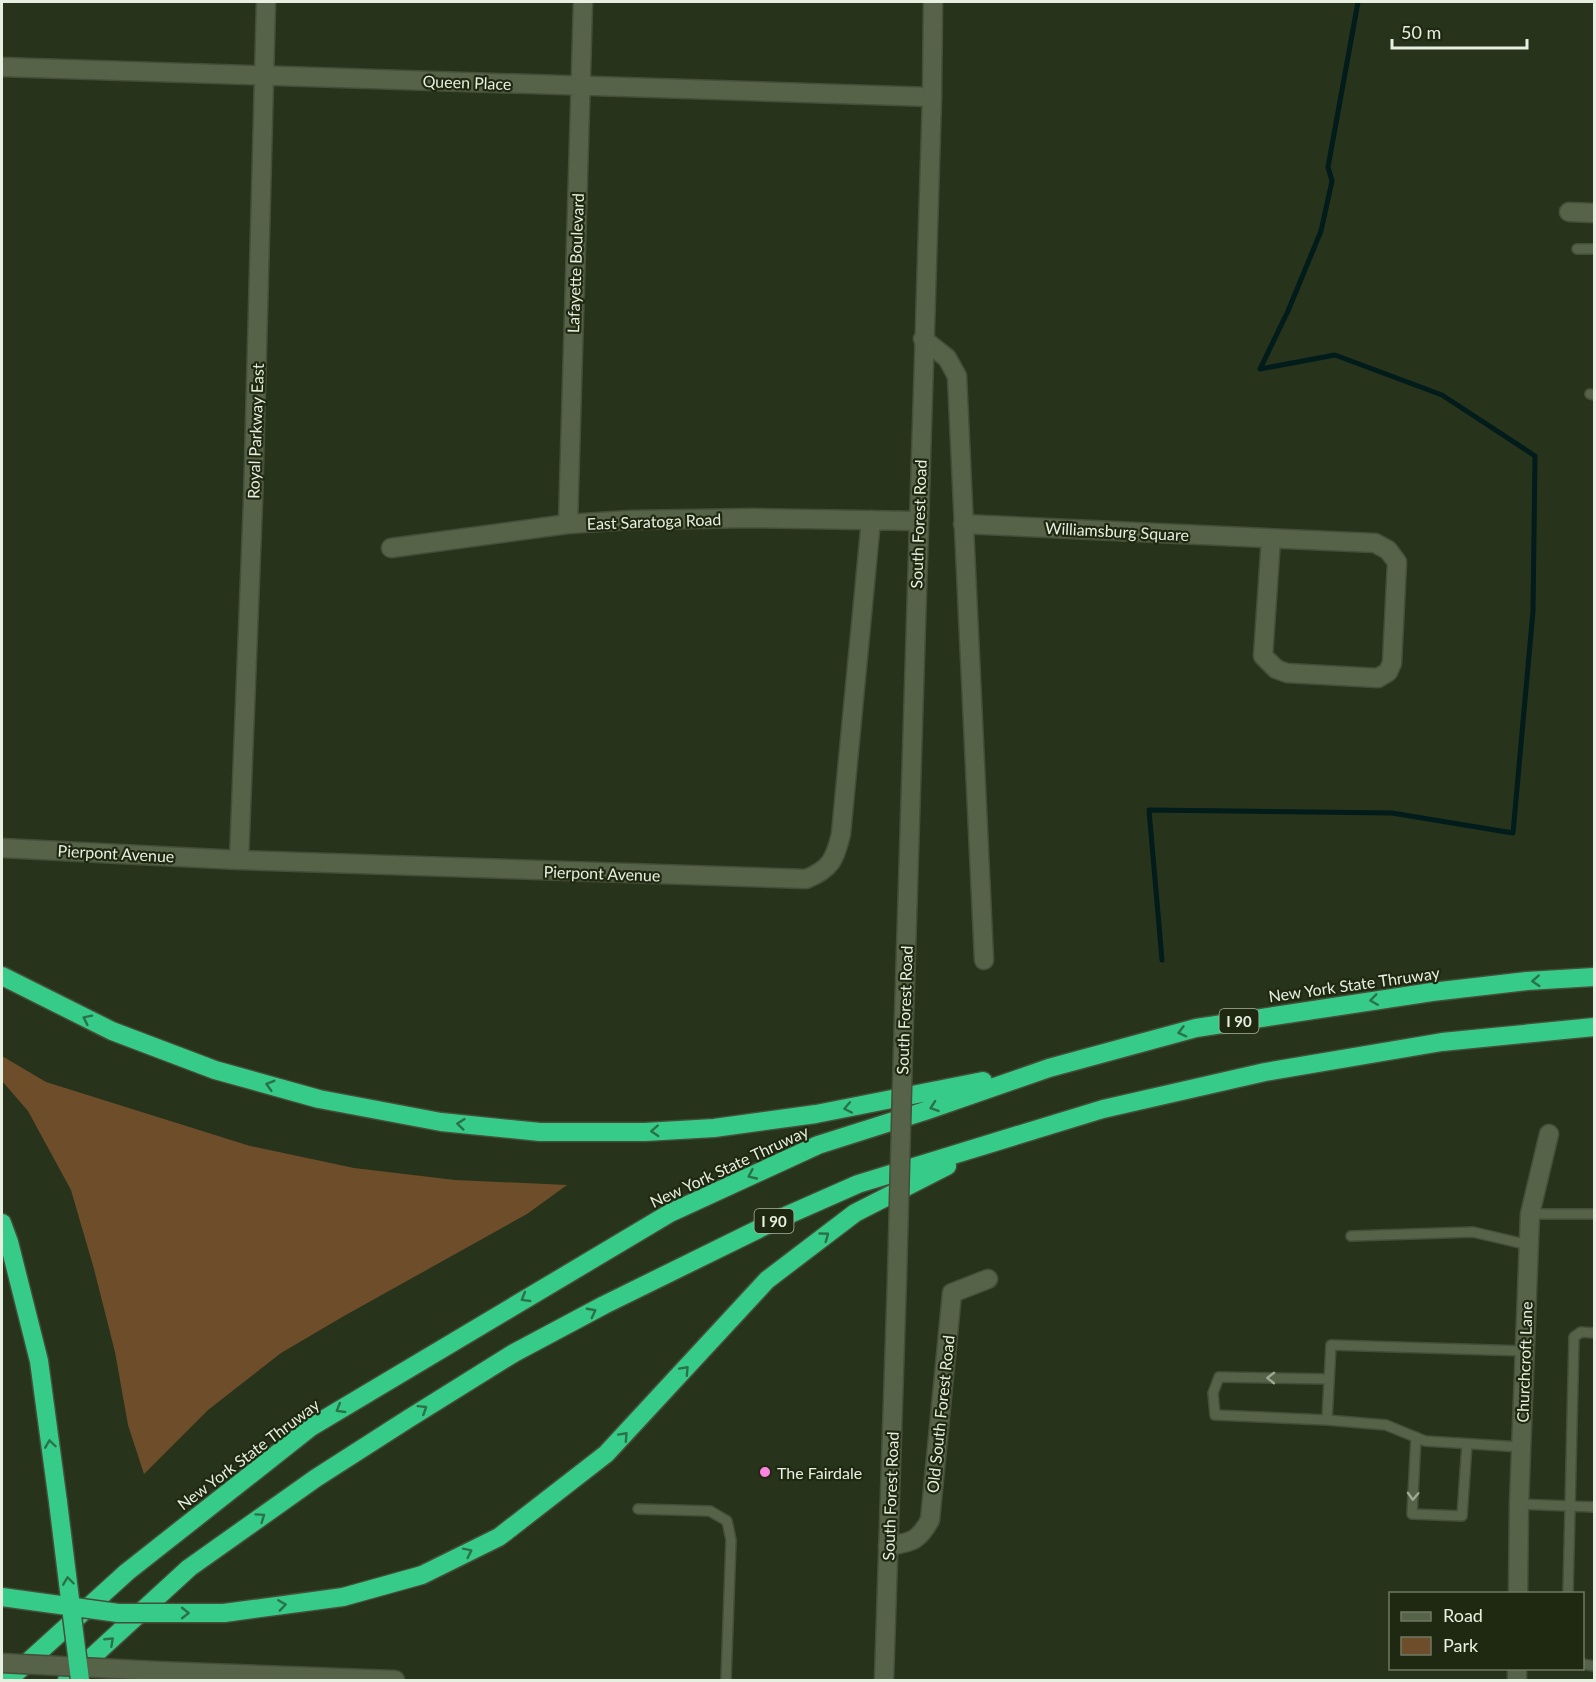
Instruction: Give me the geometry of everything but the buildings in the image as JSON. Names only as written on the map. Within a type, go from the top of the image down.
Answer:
[{"type":"highway","points":[[2,976],[112,1031],[214,1070],[320,1099],[441,1122],[540,1132],[645,1132],[714,1128],[816,1114],[1049,1068]]},
{"type":"highway","name":"New York State Thruway","points":[[8,1680],[127,1572],[311,1427],[660,1218],[818,1144],[925,1111],[1049,1068],[1196,1028],[1432,992],[1527,981],[1594,977]]},
{"type":"highway","name":"I 90","points":[[68,1680],[189,1568],[316,1478],[408,1419],[514,1353],[604,1305],[839,1192],[858,1184],[1103,1109],[1264,1072],[1442,1042],[1594,1027]]},
{"type":"highway","points":[[2,1597],[118,1612],[224,1613],[354,1594],[422,1575],[499,1537],[606,1454],[767,1280],[796,1256],[855,1213],[988,1146]]},
{"type":"highway","points":[[2,1223],[9,1242],[39,1361],[80,1680]]},
{"type":"street","name":"Royal Parkway East","points":[[239,860],[253,502],[266,2]]},
{"type":"street","name":"Lafayette Boulevard","points":[[568,524],[583,2]]},
{"type":"street","name":"South Forest Road","points":[[884,1680],[933,2]]},
{"type":"street","name":"Queen Place","points":[[2,67],[932,97]]},
{"type":"street","points":[[1569,212],[1594,213]]},
{"type":"street","points":[[923,339],[947,358],[957,376],[984,960]]},
{"type":"street","name":"East Saratoga Road","points":[[391,548],[568,524],[630,520],[753,518],[918,521]]},
{"type":"street","name":"Pierpont Avenue","points":[[2,848],[239,860],[783,879],[806,879],[823,873],[835,857],[841,834],[872,520]]},
{"type":"street","name":"Williamsburg Square","points":[[963,524],[1375,543],[1388,550],[1397,562],[1392,663],[1388,672],[1378,678],[1287,673],[1276,669],[1263,656],[1271,539]]},
{"type":"street","name":"Churchcroft Lane","points":[[1518,1592],[1519,1504],[1530,1214],[1549,1134]]},
{"type":"street","name":"Old South Forest Road","points":[[888,1546],[912,1542],[922,1534],[930,1520],[952,1293],[988,1279]]},
{"type":"street","points":[[2,1664],[395,1680]]},
{"type":"lane","points":[[1577,249],[1594,249]]},
{"type":"lane","points":[[1530,1214],[1594,1214]]},
{"type":"lane","points":[[1351,1236],[1473,1232],[1529,1245]]},
{"type":"lane","points":[[1568,1592],[1575,1337],[1581,1332],[1594,1333]]},
{"type":"lane","points":[[1327,1420],[1331,1345],[1525,1350]]},
{"type":"lane","points":[[1329,1379],[1220,1377],[1213,1393],[1215,1415],[1386,1425],[1425,1441],[1521,1447]]},
{"type":"lane","points":[[1416,1437],[1412,1514],[1462,1516],[1467,1444]]},
{"type":"lane","points":[[1519,1504],[1594,1507]]},
{"type":"lane","points":[[638,1509],[710,1511],[727,1521],[731,1540],[726,1680]]},
{"type":"green space","points":[[2,1056],[46,1082],[250,1146],[354,1168],[455,1180],[567,1185],[527,1214],[281,1353],[208,1410],[144,1474],[128,1425],[115,1352],[71,1190],[28,1111],[2,1081]]},
{"type":"waterway","points":[[1162,960],[1149,810],[1392,813],[1513,833],[1533,611],[1535,456],[1442,395],[1335,355],[1260,369],[1288,311],[1321,231],[1332,181],[1328,167],[1358,2]]},
{"type":"place","name":"The Fairdale","points":[[765,1472]]}]
